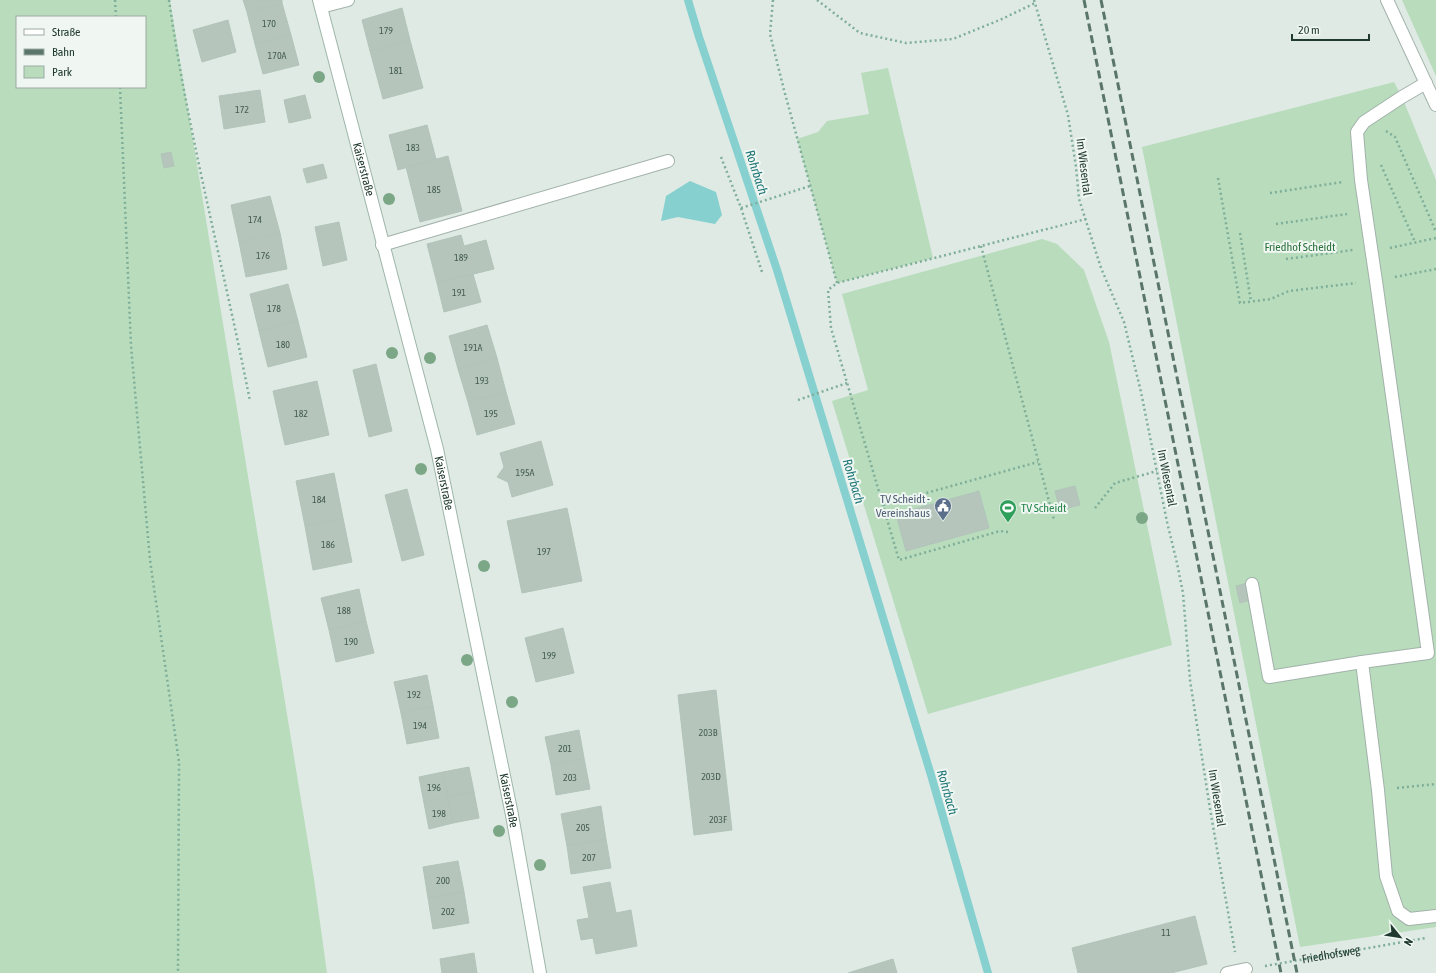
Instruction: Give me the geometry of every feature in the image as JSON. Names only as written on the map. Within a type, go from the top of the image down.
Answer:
[{"type":"main road","points":[[320,4],[348,0]]},
{"type":"main road","points":[[1387,0],[1436,105]]},
{"type":"main road","name":"Kaiserstraße","points":[[320,4],[382,245],[437,449],[512,815],[540,973]]},
{"type":"main road","points":[[1252,584],[1269,677],[1362,662],[1432,653],[1361,180],[1357,132],[1363,124],[1402,97],[1426,84]]},
{"type":"main road","points":[[382,245],[668,161]]},
{"type":"main road","points":[[1362,662],[1378,790],[1386,876],[1398,911],[1409,919],[1436,916]]},
{"type":"path","points":[[115,0],[116,16]]},
{"type":"path","points":[[169,0],[201,175],[250,401]]},
{"type":"path","points":[[773,0],[770,34],[837,283]]},
{"type":"path","points":[[817,0],[860,33],[906,43],[954,39],[1002,19],[1034,1]]},
{"type":"path","name":"Im Wiesental","points":[[1034,1],[1068,115],[1079,199],[1101,268],[1124,322],[1141,392],[1183,593],[1190,680],[1237,971]]},
{"type":"path","points":[[120,88],[133,377],[150,560],[180,762],[178,973]]},
{"type":"path","points":[[1363,124],[1383,129],[1395,137],[1436,232]]},
{"type":"path","points":[[721,156],[741,208],[762,272]]},
{"type":"path","points":[[1378,160],[1415,242]]},
{"type":"path","points":[[1218,178],[1240,303],[1271,299],[1289,291],[1376,280],[1436,269]]},
{"type":"path","points":[[1270,193],[1361,180]]},
{"type":"path","points":[[741,208],[810,186]]},
{"type":"path","points":[[1276,224],[1366,212]]},
{"type":"path","points":[[1008,532],[1000,531],[899,560],[831,328],[828,290],[837,283],[1086,219]]},
{"type":"path","points":[[1240,233],[1251,302]]},
{"type":"path","points":[[1286,259],[1372,250],[1436,238]]},
{"type":"path","points":[[981,246],[1054,520]]},
{"type":"path","points":[[798,400],[848,383]]},
{"type":"path","points":[[883,505],[1038,462]]},
{"type":"path","points":[[1095,508],[1115,483],[1157,471]]},
{"type":"path","points":[[1378,790],[1436,784]]},
{"type":"path","name":"Friedhofsweg","points":[[1237,971],[1428,938]]},
{"type":"green space","points":[[0,0],[170,0],[314,879],[327,973],[0,973]]},
{"type":"green space","points":[[1402,0],[1436,0],[1436,76]]},
{"type":"green space","points":[[888,68],[933,258],[837,283],[797,139],[818,132],[827,121],[869,114],[861,73]]},
{"type":"green space","name":"Friedhof Scheidt","points":[[1394,82],[1402,97],[1436,180],[1436,927],[1300,947],[1142,147]]},
{"type":"green space","name":"TV Scheidt","points":[[1042,239],[1057,244],[1084,270],[1109,342],[1172,645],[928,714],[832,401],[868,390],[842,294]]},
{"type":"water","points":[[690,181],[716,192],[722,215],[715,224],[678,217],[661,221],[666,196]]},
{"type":"building","points":[[243,0],[282,0],[282,3],[247,12]]},
{"type":"building","points":[[282,3],[291,35],[255,44],[247,12]]},
{"type":"building","points":[[402,8],[410,40],[370,51],[362,20]]},
{"type":"building","points":[[228,20],[236,52],[202,62],[193,30]]},
{"type":"building","points":[[291,35],[299,65],[263,74],[255,44]]},
{"type":"building","points":[[410,40],[423,88],[383,99],[370,51]]},
{"type":"building","points":[[260,90],[265,122],[224,129],[219,96]]},
{"type":"building","points":[[305,95],[311,118],[289,123],[284,100]]},
{"type":"building","points":[[427,125],[436,159],[398,170],[389,135]]},
{"type":"building","points":[[171,152],[174,166],[164,168],[161,154]]},
{"type":"building","points":[[448,156],[462,211],[420,222],[406,167]]},
{"type":"building","points":[[323,164],[327,178],[307,183],[303,169]]},
{"type":"building","points":[[270,196],[280,233],[239,242],[231,205]]},
{"type":"building","points":[[339,222],[347,260],[323,266],[315,227]]},
{"type":"building","points":[[280,233],[287,269],[246,277],[239,242]]},
{"type":"building","points":[[461,235],[464,246],[486,240],[494,269],[437,283],[427,244]]},
{"type":"building","points":[[473,274],[481,302],[444,312],[437,283]]},
{"type":"building","points":[[288,284],[298,321],[259,331],[250,294]]},
{"type":"building","points":[[298,321],[307,357],[268,367],[259,331]]},
{"type":"building","points":[[487,325],[497,358],[458,369],[449,336]]},
{"type":"building","points":[[497,358],[506,392],[468,402],[458,369]]},
{"type":"building","points":[[376,364],[392,431],[369,437],[353,370]]},
{"type":"building","points":[[317,381],[329,435],[285,445],[273,391]]},
{"type":"building","points":[[506,392],[515,424],[477,435],[468,402]]},
{"type":"building","points":[[541,441],[553,485],[512,497],[508,482],[497,477],[504,467],[500,453]]},
{"type":"building","points":[[334,473],[343,518],[305,526],[296,481]]},
{"type":"building","points":[[1075,486],[1080,505],[1060,510],[1055,491]]},
{"type":"building","points":[[407,489],[424,555],[402,561],[385,495]]},
{"type":"building","name":"TV Scheidt - Vereinshaus","points":[[979,491],[989,528],[906,551],[896,514]]},
{"type":"building","points":[[567,508],[582,581],[522,593],[507,521]]},
{"type":"building","points":[[343,518],[352,562],[313,570],[305,526]]},
{"type":"building","points":[[1247,583],[1251,600],[1240,603],[1236,586]]},
{"type":"building","points":[[359,589],[366,621],[329,630],[321,598]]},
{"type":"building","points":[[366,621],[374,653],[336,662],[329,630]]},
{"type":"building","points":[[563,628],[574,673],[536,682],[525,638]]},
{"type":"building","points":[[427,675],[433,706],[401,713],[394,682]]},
{"type":"building","points":[[716,690],[732,830],[694,835],[678,695]]},
{"type":"building","points":[[433,706],[439,738],[407,744],[401,713]]},
{"type":"building","points":[[579,730],[584,758],[551,765],[545,737]]},
{"type":"building","points":[[584,758],[590,789],[556,795],[551,765]]},
{"type":"building","points":[[469,767],[474,792],[448,797],[443,772]]},
{"type":"building","points":[[443,772],[448,797],[424,803],[419,777]]},
{"type":"building","points":[[474,792],[479,818],[453,823],[448,797]]},
{"type":"building","points":[[448,797],[453,823],[429,829],[424,803]]},
{"type":"building","points":[[601,806],[606,839],[567,846],[561,814]]},
{"type":"building","points":[[606,839],[611,868],[571,874],[567,846]]},
{"type":"building","points":[[458,861],[464,892],[428,898],[423,867]]},
{"type":"building","points":[[610,882],[616,913],[631,910],[637,946],[596,954],[593,938],[581,940],[577,920],[589,918],[583,887]]},
{"type":"building","points":[[464,892],[469,923],[433,929],[428,898]]},
{"type":"building","points":[[1195,916],[1207,964],[1171,973],[1078,973],[1072,948]]},
{"type":"building","points":[[474,953],[477,973],[442,973],[440,959]]},
{"type":"building","points":[[893,959],[897,973],[866,973],[864,968]]},
{"type":"building","points":[[864,968],[866,973],[848,973]]},
{"type":"waterway","name":"Rohrbach","points":[[688,0],[777,270],[931,775],[988,973]]},
{"type":"railway","points":[[1084,0],[1281,973]]},
{"type":"railway","points":[[1101,0],[1297,973]]},
{"type":"place","name":"TV Scheidt - Vereinshaus","points":[[943,521]]},
{"type":"place","name":"TV Scheidt","points":[[1008,523]]}]
